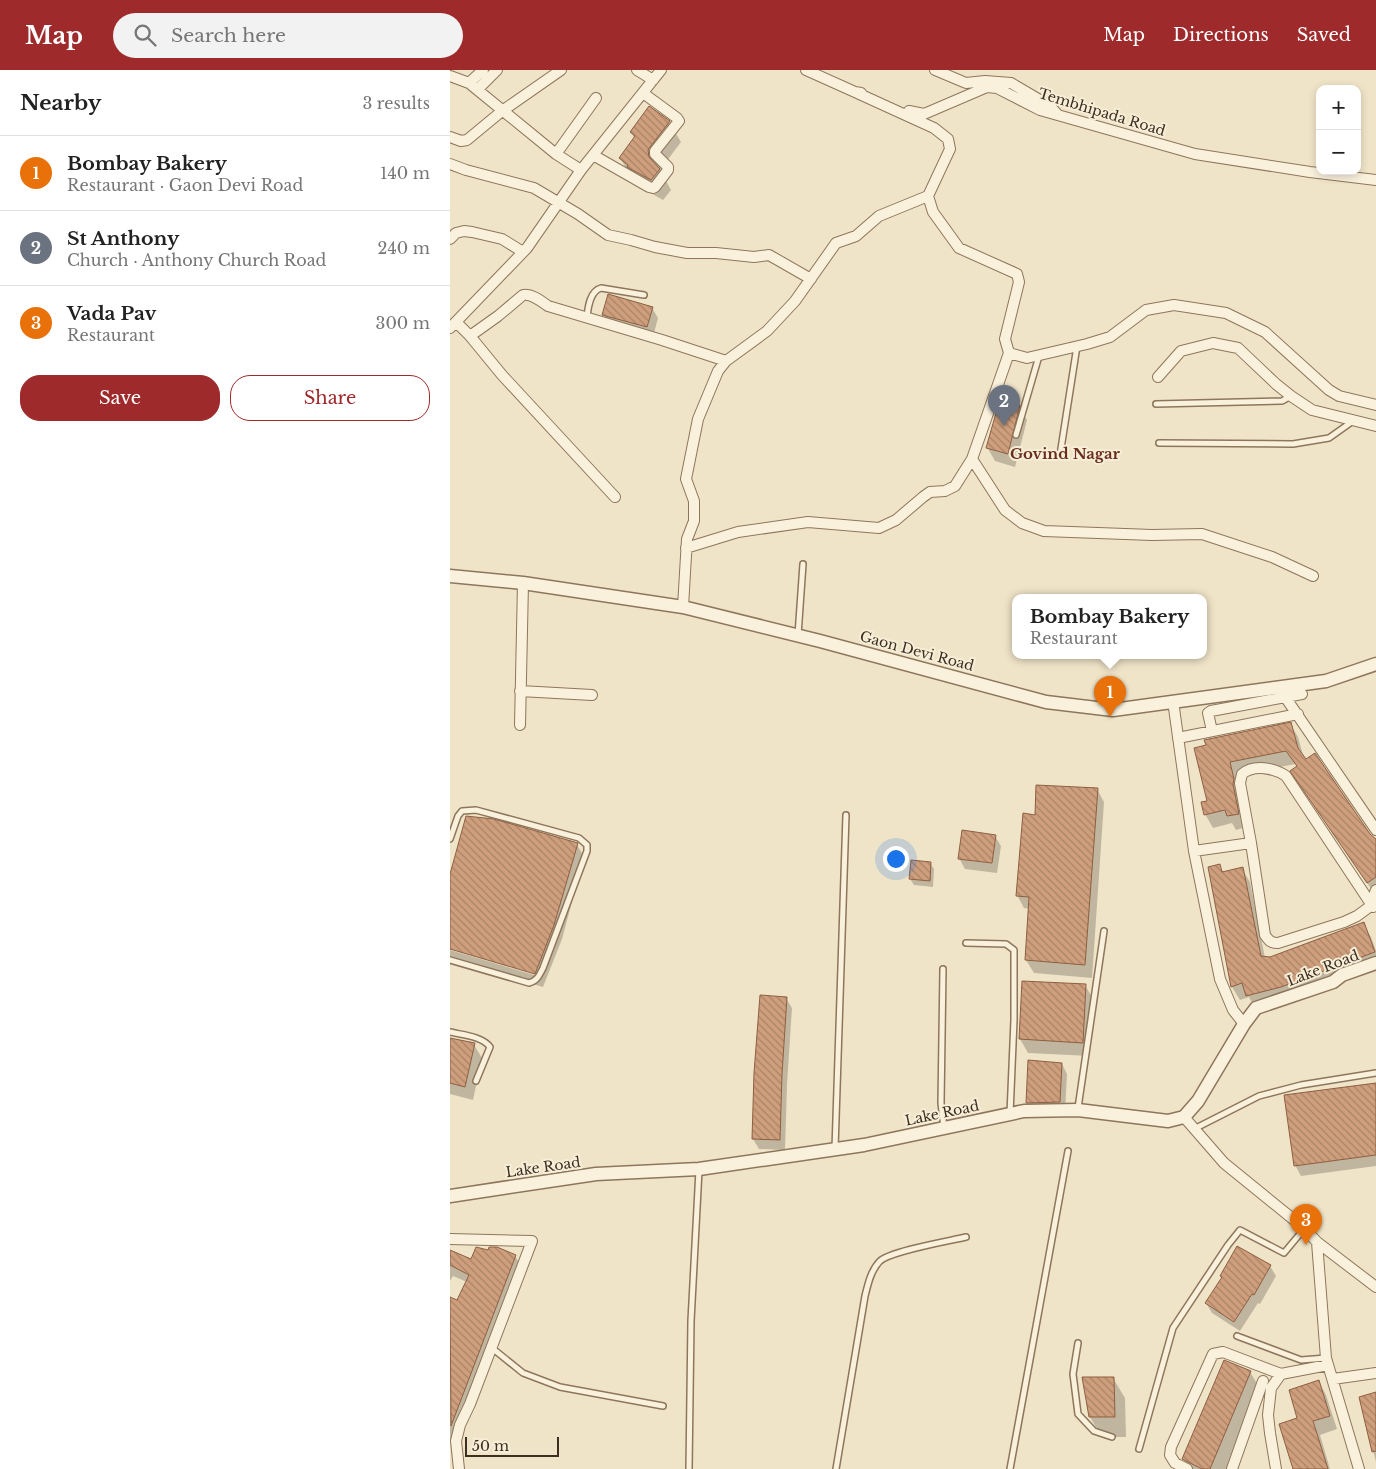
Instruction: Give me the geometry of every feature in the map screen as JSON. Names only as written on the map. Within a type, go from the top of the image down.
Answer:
[{"type":"street","points":[[474,86],[483,70]]},
{"type":"street","points":[[474,86],[497,70]]},
{"type":"street","points":[[450,137],[461,141],[467,140],[561,70]]},
{"type":"street","points":[[615,497],[502,375],[470,336],[453,325],[523,252],[581,170],[661,70]]},
{"type":"street","name":"Tembhipada Road","points":[[806,70],[855,92],[875,95],[912,112],[924,114],[987,87],[997,88],[1040,110],[1195,154],[1376,180]]},
{"type":"street","points":[[934,70],[966,83],[985,81],[1011,83],[1050,106],[1059,116]]},
{"type":"street","points":[[639,71],[653,80]]},
{"type":"street","points":[[450,76],[474,86],[503,112],[556,154],[581,170]]},
{"type":"street","points":[[686,548],[738,532],[808,522],[879,528],[896,520],[930,492],[945,491],[955,486],[972,459],[1009,354],[1004,339],[1019,282],[1017,274],[960,248],[933,212],[928,196],[950,149],[948,139],[934,128],[855,92]]},
{"type":"street","points":[[593,155],[653,188],[668,170],[668,166],[655,154],[655,151],[679,121],[643,93]]},
{"type":"street","points":[[556,154],[596,98]]},
{"type":"street","points":[[450,143],[463,146],[470,145],[503,112]]},
{"type":"street","points":[[450,164],[534,188],[578,214],[608,235],[655,248],[687,253],[716,253],[754,257],[769,255],[811,279]]},
{"type":"street","points":[[683,607],[687,540],[694,521],[694,501],[686,479],[698,419],[718,370],[726,361],[767,330],[795,301],[836,243],[856,236],[879,216],[928,196]]},
{"type":"street","points":[[450,239],[456,233],[472,232],[502,239],[523,252]]},
{"type":"street","points":[[470,336],[498,316],[522,295],[526,294],[548,306],[726,361]]},
{"type":"street","points":[[1009,354],[1027,358],[1087,344],[1110,337],[1146,310],[1174,305],[1226,314],[1265,332],[1338,396],[1376,405]]},
{"type":"street","points":[[1158,377],[1181,351],[1213,343],[1238,348],[1276,384],[1312,410],[1376,426]]},
{"type":"street","points":[[972,459],[1005,510],[1022,523],[1044,531],[1152,535],[1202,534],[1272,557],[1313,576]]},
{"type":"street","name":"Gaon Devi Road","points":[[450,576],[524,583],[683,607],[798,635],[1046,702],[1113,710],[1173,701],[1283,693],[1326,682],[1376,664]]},
{"type":"street","points":[[520,725],[524,583]]},
{"type":"street","points":[[520,691],[592,695]]},
{"type":"street","points":[[1212,732],[1208,713],[1283,693],[1302,694]]},
{"type":"street","points":[[1283,693],[1376,830]]},
{"type":"street","points":[[1173,701],[1194,851],[1220,979],[1233,1010],[1244,1024]]},
{"type":"street","points":[[1178,738],[1298,714]]},
{"type":"street","points":[[1248,769],[1270,769],[1286,776],[1374,908],[1344,922],[1278,943],[1269,941],[1265,935],[1240,783],[1242,774],[1248,769]]},
{"type":"street","points":[[1194,851],[1251,842]]},
{"type":"street","points":[[1374,908],[1376,890]]},
{"type":"street","points":[[1314,983],[1376,962]]},
{"type":"street","name":"Lake Road","points":[[450,1196],[596,1174],[699,1169],[834,1150],[1024,1111],[1078,1110],[1168,1121],[1184,1117],[1198,1101],[1244,1024],[1256,1008],[1333,982],[1342,976],[1376,962]]},
{"type":"street","points":[[1333,982],[1343,982],[1376,971]]},
{"type":"street","points":[[1184,1117],[1224,1163],[1304,1228],[1317,1242],[1376,1288]]},
{"type":"street","points":[[450,1239],[532,1241],[470,1404],[460,1425],[456,1441],[459,1469]]},
{"type":"street","points":[[1317,1242],[1327,1361],[1358,1469]]},
{"type":"street","points":[[1187,1469],[1175,1463],[1170,1455],[1171,1447],[1212,1354],[1223,1352],[1281,1374],[1327,1361]]},
{"type":"street","points":[[1333,1379],[1376,1373]]},
{"type":"street","points":[[1276,1469],[1268,1415],[1271,1388],[1281,1374]]},
{"type":"street","points":[[1232,1469],[1262,1381]]},
{"type":"lane","points":[[587,317],[594,292],[597,289],[644,295]]},
{"type":"lane","points":[[1060,455],[1077,345]]},
{"type":"lane","points":[[1016,435],[1040,355]]},
{"type":"lane","points":[[1156,404],[1282,401],[1291,396]]},
{"type":"lane","points":[[1160,444],[1293,444],[1330,438],[1353,421]]},
{"type":"lane","points":[[798,635],[803,564]]},
{"type":"lane","points":[[450,839],[458,816],[462,811],[476,810],[580,838],[587,845],[587,851],[543,968],[534,982],[528,983],[450,960]]},
{"type":"lane","points":[[834,1150],[846,815]]},
{"type":"lane","points":[[1078,1110],[1104,931]]},
{"type":"lane","points":[[966,943],[1006,944],[1014,950],[1014,1020],[1010,1114]]},
{"type":"lane","points":[[943,969],[941,1103],[944,1128]]},
{"type":"lane","points":[[450,1032],[482,1040],[490,1047],[476,1081]]},
{"type":"lane","points":[[1194,1129],[1259,1096],[1301,1085],[1376,1073]]},
{"type":"lane","points":[[1010,1469],[1068,1151]]},
{"type":"lane","points":[[689,1469],[691,1320],[699,1169]]},
{"type":"lane","points":[[1139,1449],[1173,1328],[1228,1245],[1240,1230],[1284,1253],[1304,1228]]},
{"type":"lane","points":[[836,1469],[865,1296],[872,1272],[881,1260],[897,1253],[966,1237]]},
{"type":"lane","points":[[1237,1336],[1301,1360],[1327,1361]]},
{"type":"lane","points":[[1078,1343],[1073,1374],[1078,1414],[1094,1431],[1112,1437]]},
{"type":"lane","points":[[492,1347],[523,1373],[560,1387],[663,1406]]},
{"type":"building","points":[[649,106],[670,121],[648,150],[649,157],[660,169],[651,180],[627,167],[628,165],[619,158],[635,136],[630,132]]},
{"type":"building","points":[[608,294],[653,307],[647,327],[602,315]]},
{"type":"building","points":[[1000,399],[1020,405],[1008,454],[986,448]]},
{"type":"building","points":[[1291,722],[1298,748],[1306,759],[1315,753],[1370,834],[1376,839],[1376,877],[1367,883],[1290,771],[1297,766],[1286,751],[1230,762],[1239,814],[1227,816],[1225,810],[1204,815],[1201,802],[1207,801],[1194,748],[1206,745],[1204,740]]},
{"type":"building","points":[[1036,785],[1098,788],[1085,965],[1025,960],[1029,897],[1016,896],[1023,813],[1035,815]]},
{"type":"building","points":[[466,816],[494,819],[578,843],[554,925],[535,974],[450,949],[450,874]]},
{"type":"building","points":[[962,830],[996,835],[992,863],[958,859]]},
{"type":"building","points":[[911,860],[931,862],[930,881],[909,879]]},
{"type":"building","points":[[1220,864],[1222,872],[1243,867],[1261,956],[1270,957],[1364,922],[1375,952],[1281,987],[1246,996],[1242,983],[1231,987],[1208,867]]},
{"type":"building","points":[[1022,981],[1086,984],[1083,1043],[1019,1039]]},
{"type":"building","points":[[760,995],[787,997],[780,1140],[752,1139],[754,1073]]},
{"type":"building","points":[[450,1038],[475,1043],[465,1087],[450,1083]]},
{"type":"building","points":[[1028,1060],[1062,1063],[1060,1102],[1026,1103]]},
{"type":"building","points":[[1376,1083],[1376,1155],[1294,1166],[1284,1095]]},
{"type":"building","points":[[1237,1246],[1271,1265],[1254,1295],[1252,1294],[1234,1322],[1205,1303],[1222,1277],[1220,1276]]},
{"type":"building","points":[[476,1247],[488,1250],[489,1247],[497,1247],[516,1255],[451,1426],[450,1297],[457,1300],[469,1275],[450,1265],[450,1250],[471,1259]]},
{"type":"building","points":[[1224,1360],[1251,1371],[1210,1469],[1202,1469],[1182,1459]]},
{"type":"building","points":[[1082,1377],[1114,1377],[1115,1417],[1089,1417]]},
{"type":"building","points":[[1319,1380],[1330,1416],[1313,1421],[1328,1469],[1293,1469],[1279,1424],[1297,1418],[1289,1390]]},
{"type":"building","points":[[1376,1392],[1376,1451],[1372,1452],[1359,1397]]},
{"type":"place","name":"St Anthony","points":[[1004,426]]},
{"type":"place","name":"Bombay Bakery","points":[[1110,717]]},
{"type":"place","name":"Vada Pav","points":[[1306,1245]]},
{"type":"district","name":"Govind Nagar","points":[[1065,453]]}]
